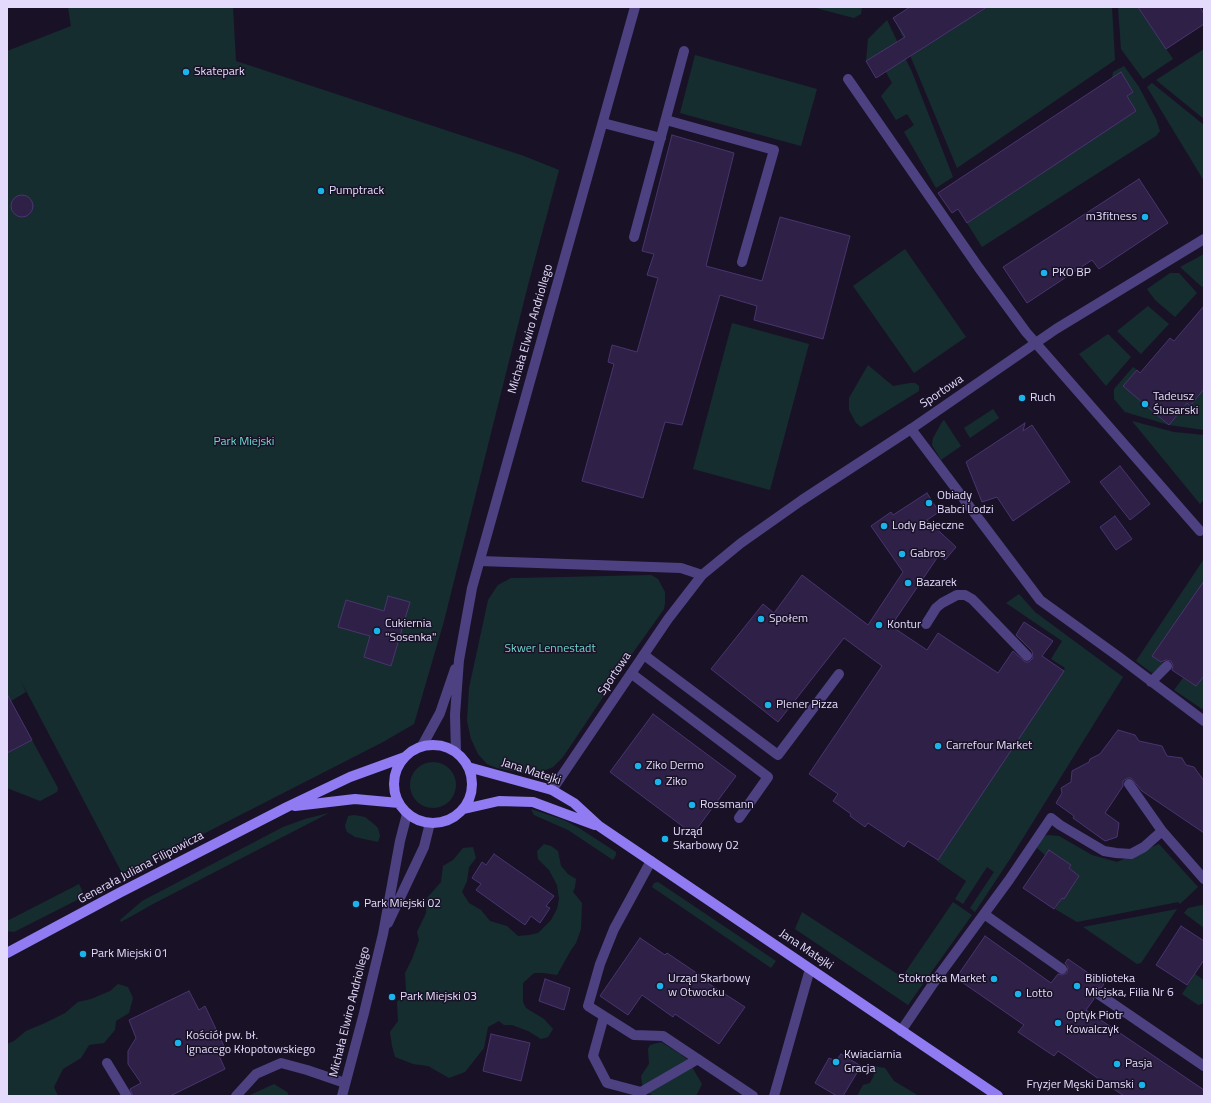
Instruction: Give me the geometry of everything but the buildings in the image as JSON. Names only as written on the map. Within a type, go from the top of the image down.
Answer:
[{"type":"main road","points":[[434,745],[446,747],[456,752],[468,767],[472,781],[471,796],[464,809],[454,818],[442,822],[430,823],[417,821],[407,814],[399,803],[394,787],[396,771],[405,757],[422,746],[434,745]]},
{"type":"main road","name":"Generała Juliana Filipowicza","points":[[7,953],[287,806],[350,776],[405,757]]},
{"type":"main road","name":"Jana Matejki","points":[[468,767],[552,790],[574,803],[599,826],[998,1096]]},
{"type":"main road","points":[[287,806],[355,799],[399,803]]},
{"type":"main road","name":"Jana Matejki","points":[[464,809],[499,801],[533,802],[599,826]]},
{"type":"street","name":"Michała Elwiro Andriollego","points":[[456,752],[455,715],[459,660],[472,588],[635,7]]},
{"type":"street","points":[[634,237],[684,51]]},
{"type":"street","points":[[848,79],[1026,332],[1200,531]]},
{"type":"street","points":[[666,120],[774,150],[742,262]]},
{"type":"street","points":[[603,123],[661,138]]},
{"type":"street","name":"Sportowa","points":[[552,790],[675,609],[702,575],[740,543],[802,500],[911,429],[1056,329],[1204,239]]},
{"type":"street","points":[[911,429],[1040,600],[1204,721]]},
{"type":"street","points":[[480,561],[681,568],[702,575]]},
{"type":"street","points":[[926,624],[936,608],[948,598],[965,596],[977,604],[1027,656]]},
{"type":"street","points":[[644,655],[778,755],[839,674]]},
{"type":"street","name":"Michała Elwiro Andriollego","points":[[422,746],[440,713],[459,660]]},
{"type":"street","points":[[1151,682],[1167,666]]},
{"type":"street","points":[[632,674],[768,777],[739,818]]},
{"type":"street","points":[[1129,784],[1162,831],[1204,879]]},
{"type":"street","name":"Michała Elwiro Andriollego","points":[[342,1096],[383,934],[400,841],[407,814]]},
{"type":"street","points":[[901,1031],[1051,818],[1104,851],[1116,853],[1131,854],[1144,847],[1162,831]]},
{"type":"street","name":"Michała Elwiro Andriollego","points":[[383,934],[424,847],[430,823]]},
{"type":"street","points":[[651,861],[614,929],[600,964],[588,1006],[634,1035],[663,1036],[753,1096]]},
{"type":"street","points":[[984,914],[1062,969]]},
{"type":"street","points":[[774,1096],[810,969]]},
{"type":"street","points":[[1098,993],[1204,1066]]},
{"type":"street","points":[[604,1016],[593,1056],[607,1083],[641,1092],[698,1059]]},
{"type":"street","points":[[236,1096],[256,1074],[281,1062],[345,1083]]},
{"type":"street","points":[[107,1063],[127,1096]]},
{"type":"green space","name":"Park Miejski","points":[[68,7],[233,7],[236,61],[524,156],[559,170],[528,285],[444,621],[414,724],[383,742],[123,875],[21,681],[26,692],[11,701],[7,694],[7,51],[71,26]]},
{"type":"green space","points":[[812,7],[862,7],[861,14],[854,18]]},
{"type":"green space","points":[[988,7],[1112,7],[1115,60],[957,168],[897,24],[912,35],[921,49],[950,31],[974,13],[975,15]]},
{"type":"green space","points":[[1118,7],[1138,7],[1173,59],[1143,79],[1121,49]]},
{"type":"green space","points":[[887,20],[912,72],[953,177],[936,188],[904,132],[914,125],[907,114],[896,120],[881,96],[892,83],[886,72],[892,67],[882,51],[866,61],[868,39]]},
{"type":"green space","points":[[1204,49],[1204,119],[1156,80]]},
{"type":"green space","points":[[695,55],[817,89],[801,146],[680,113]]},
{"type":"green space","points":[[1124,66],[1139,87],[1156,119],[1160,131],[1156,136],[982,247],[967,223],[1040,175],[1039,172],[1136,111],[1127,96],[1133,91],[1121,73],[1112,78],[1113,72]]},
{"type":"green space","points":[[1152,83],[1204,125],[1204,181],[1147,87]]},
{"type":"green space","points":[[905,249],[966,337],[914,373],[853,286]]},
{"type":"green space","points":[[1204,254],[1204,285],[1202,287],[1180,267]]},
{"type":"green space","points":[[1170,273],[1179,273],[1197,293],[1175,317],[1155,300],[1147,289]]},
{"type":"green space","points":[[1148,306],[1169,324],[1141,354],[1117,331]]},
{"type":"green space","points":[[732,323],[809,344],[770,490],[693,469]]},
{"type":"green space","points":[[1108,334],[1131,357],[1106,386],[1079,354]]},
{"type":"green space","points":[[868,365],[893,386],[915,383],[919,386],[919,391],[861,427],[856,423],[849,410],[849,398]]},
{"type":"green space","points":[[1133,367],[1137,370],[1124,386],[1169,425],[1125,412],[1114,399],[1114,389]]},
{"type":"green space","points":[[1204,389],[1204,430],[1169,425],[1187,403],[1190,406]]},
{"type":"green space","points":[[993,409],[999,418],[970,438],[964,428]]},
{"type":"green space","points":[[944,420],[961,446],[941,460],[932,445],[933,438]]},
{"type":"green space","points":[[1132,421],[1174,432],[1204,435],[1204,500],[1200,504]]},
{"type":"green space","points":[[1204,559],[1204,585],[1153,656],[1164,664],[1152,673],[1136,661]]},
{"type":"green space","name":"Skwer Lennestadt","points":[[651,575],[658,579],[665,592],[664,609],[563,757],[553,767],[537,774],[526,774],[497,768],[487,764],[478,754],[471,739],[467,721],[469,688],[488,600],[498,585],[511,578]]},
{"type":"green space","points":[[1019,594],[1035,612],[1123,677],[1010,859],[975,912],[970,908],[994,872],[987,867],[963,904],[955,899],[966,881],[937,861],[1065,668],[1051,659],[1062,641],[1006,603]]},
{"type":"green space","points":[[1203,677],[1204,706],[1202,709],[1174,690],[1183,678],[1196,686]]},
{"type":"green space","points":[[32,740],[58,788],[57,792],[40,801],[7,788],[7,753]]},
{"type":"green space","points":[[433,762],[446,766],[452,772],[456,785],[452,798],[446,804],[433,808],[420,804],[414,798],[410,785],[414,772],[420,766]]},
{"type":"green space","points":[[531,809],[564,820],[579,828],[616,852],[616,855],[613,860],[568,830],[534,815]]},
{"type":"green space","points":[[329,813],[121,922],[120,920],[142,901],[283,827],[305,819]]},
{"type":"green space","points":[[354,815],[365,817],[378,828],[380,836],[378,842],[355,837],[347,832],[345,826],[348,816]]},
{"type":"green space","points":[[1047,835],[1059,836],[1092,855],[1117,862],[1159,844],[1198,887],[1180,904],[1178,902],[1077,922],[1055,909],[1079,876],[1069,868],[1071,865],[1045,855],[1037,848],[1041,838]]},
{"type":"green space","points":[[544,844],[551,846],[558,851],[561,866],[568,874],[576,879],[573,892],[582,903],[581,929],[576,943],[557,975],[534,973],[523,983],[523,1002],[526,1008],[544,1019],[553,1029],[548,1037],[541,1039],[528,1031],[512,1025],[504,1025],[499,1021],[488,1027],[484,1048],[465,1072],[449,1078],[428,1066],[413,1064],[395,1057],[390,1032],[398,1021],[397,1002],[406,991],[405,973],[419,940],[417,932],[426,913],[427,898],[441,882],[443,866],[453,860],[463,848],[473,847],[476,858],[469,867],[467,881],[462,892],[469,903],[481,910],[490,921],[507,926],[518,936],[529,935],[538,933],[551,920],[557,909],[559,899],[557,885],[549,870],[538,859],[537,851]]},
{"type":"green space","points":[[658,882],[776,961],[771,968],[652,887],[654,883]]},
{"type":"green space","points":[[79,884],[85,896],[14,932],[7,931],[7,921]]},
{"type":"green space","points":[[953,902],[972,915],[908,1005],[795,929],[802,912],[902,977]]},
{"type":"green space","points":[[1202,905],[1204,906],[1204,928],[1184,913],[1188,908]]},
{"type":"green space","points":[[1177,909],[1141,963],[1137,964],[1083,927]]},
{"type":"green space","points":[[1195,974],[1204,980],[1204,1001],[1202,1004],[1198,1005],[1182,994]]},
{"type":"green space","points":[[118,984],[128,987],[133,998],[129,1013],[116,1021],[115,1030],[104,1043],[89,1045],[81,1058],[63,1069],[54,1087],[58,1096],[7,1096],[7,1044],[14,1041],[26,1031],[65,1013],[78,1002],[91,999],[110,991]]},
{"type":"green space","points":[[661,1042],[688,1060],[702,1084],[696,1096],[654,1096],[643,1090],[641,1076],[649,1064],[648,1049],[650,1045]]},
{"type":"green space","points":[[873,1066],[885,1068],[894,1081],[919,1096],[857,1096],[863,1085],[870,1083],[874,1075]]},
{"type":"green space","points":[[274,1084],[287,1092],[289,1096],[248,1096]]},
{"type":"place","name":"Skatepark","points":[[186,72]]},
{"type":"place","name":"Pumptrack","points":[[321,191]]},
{"type":"place","name":"m3fitness","points":[[1145,217]]},
{"type":"place","name":"PKO BP","points":[[1044,273]]},
{"type":"place","name":"Ruch","points":[[1022,398]]},
{"type":"place","name":"Tadeusz Ślusarski","points":[[1145,404]]},
{"type":"place","name":"Obiady Babci Lodzi","points":[[929,503]]},
{"type":"place","name":"Lody Bajeczne","points":[[884,526]]},
{"type":"place","name":"Gabros","points":[[902,554]]},
{"type":"place","name":"Bazarek","points":[[908,583]]},
{"type":"place","name":"Społem","points":[[761,619]]},
{"type":"place","name":"Kontur","points":[[879,625]]},
{"type":"place","name":"Cukiernia \"Sosenka\"","points":[[377,631]]},
{"type":"place","name":"Plener Pizza","points":[[768,705]]},
{"type":"place","name":"Carrefour Market","points":[[938,746]]},
{"type":"place","name":"Ziko Dermo","points":[[638,766]]},
{"type":"place","name":"Ziko","points":[[658,782]]},
{"type":"place","name":"Rossmann","points":[[692,805]]},
{"type":"place","name":"Urząd Skarbowy 02","points":[[665,839]]},
{"type":"place","name":"Park Miejski 02","points":[[356,904]]},
{"type":"place","name":"Park Miejski 01","points":[[83,954]]},
{"type":"place","name":"Stokrotka Market","points":[[994,979]]},
{"type":"place","name":"Urząd Skarbowy w Otwocku","points":[[660,986]]},
{"type":"place","name":"Biblioteka Miejska, Filia Nr 6","points":[[1077,986]]},
{"type":"place","name":"Lotto","points":[[1018,994]]},
{"type":"place","name":"Park Miejski 03","points":[[392,997]]},
{"type":"place","name":"Optyk Piotr Kowalczyk","points":[[1058,1023]]},
{"type":"place","name":"Kościół pw. bł. Ignacego Kłopotowskiego","points":[[178,1043]]},
{"type":"place","name":"Kwiaciarnia Gracja","points":[[836,1062]]},
{"type":"place","name":"Pasja","points":[[1117,1064]]},
{"type":"place","name":"Fryzjer Męski Damski","points":[[1142,1085]]}]
